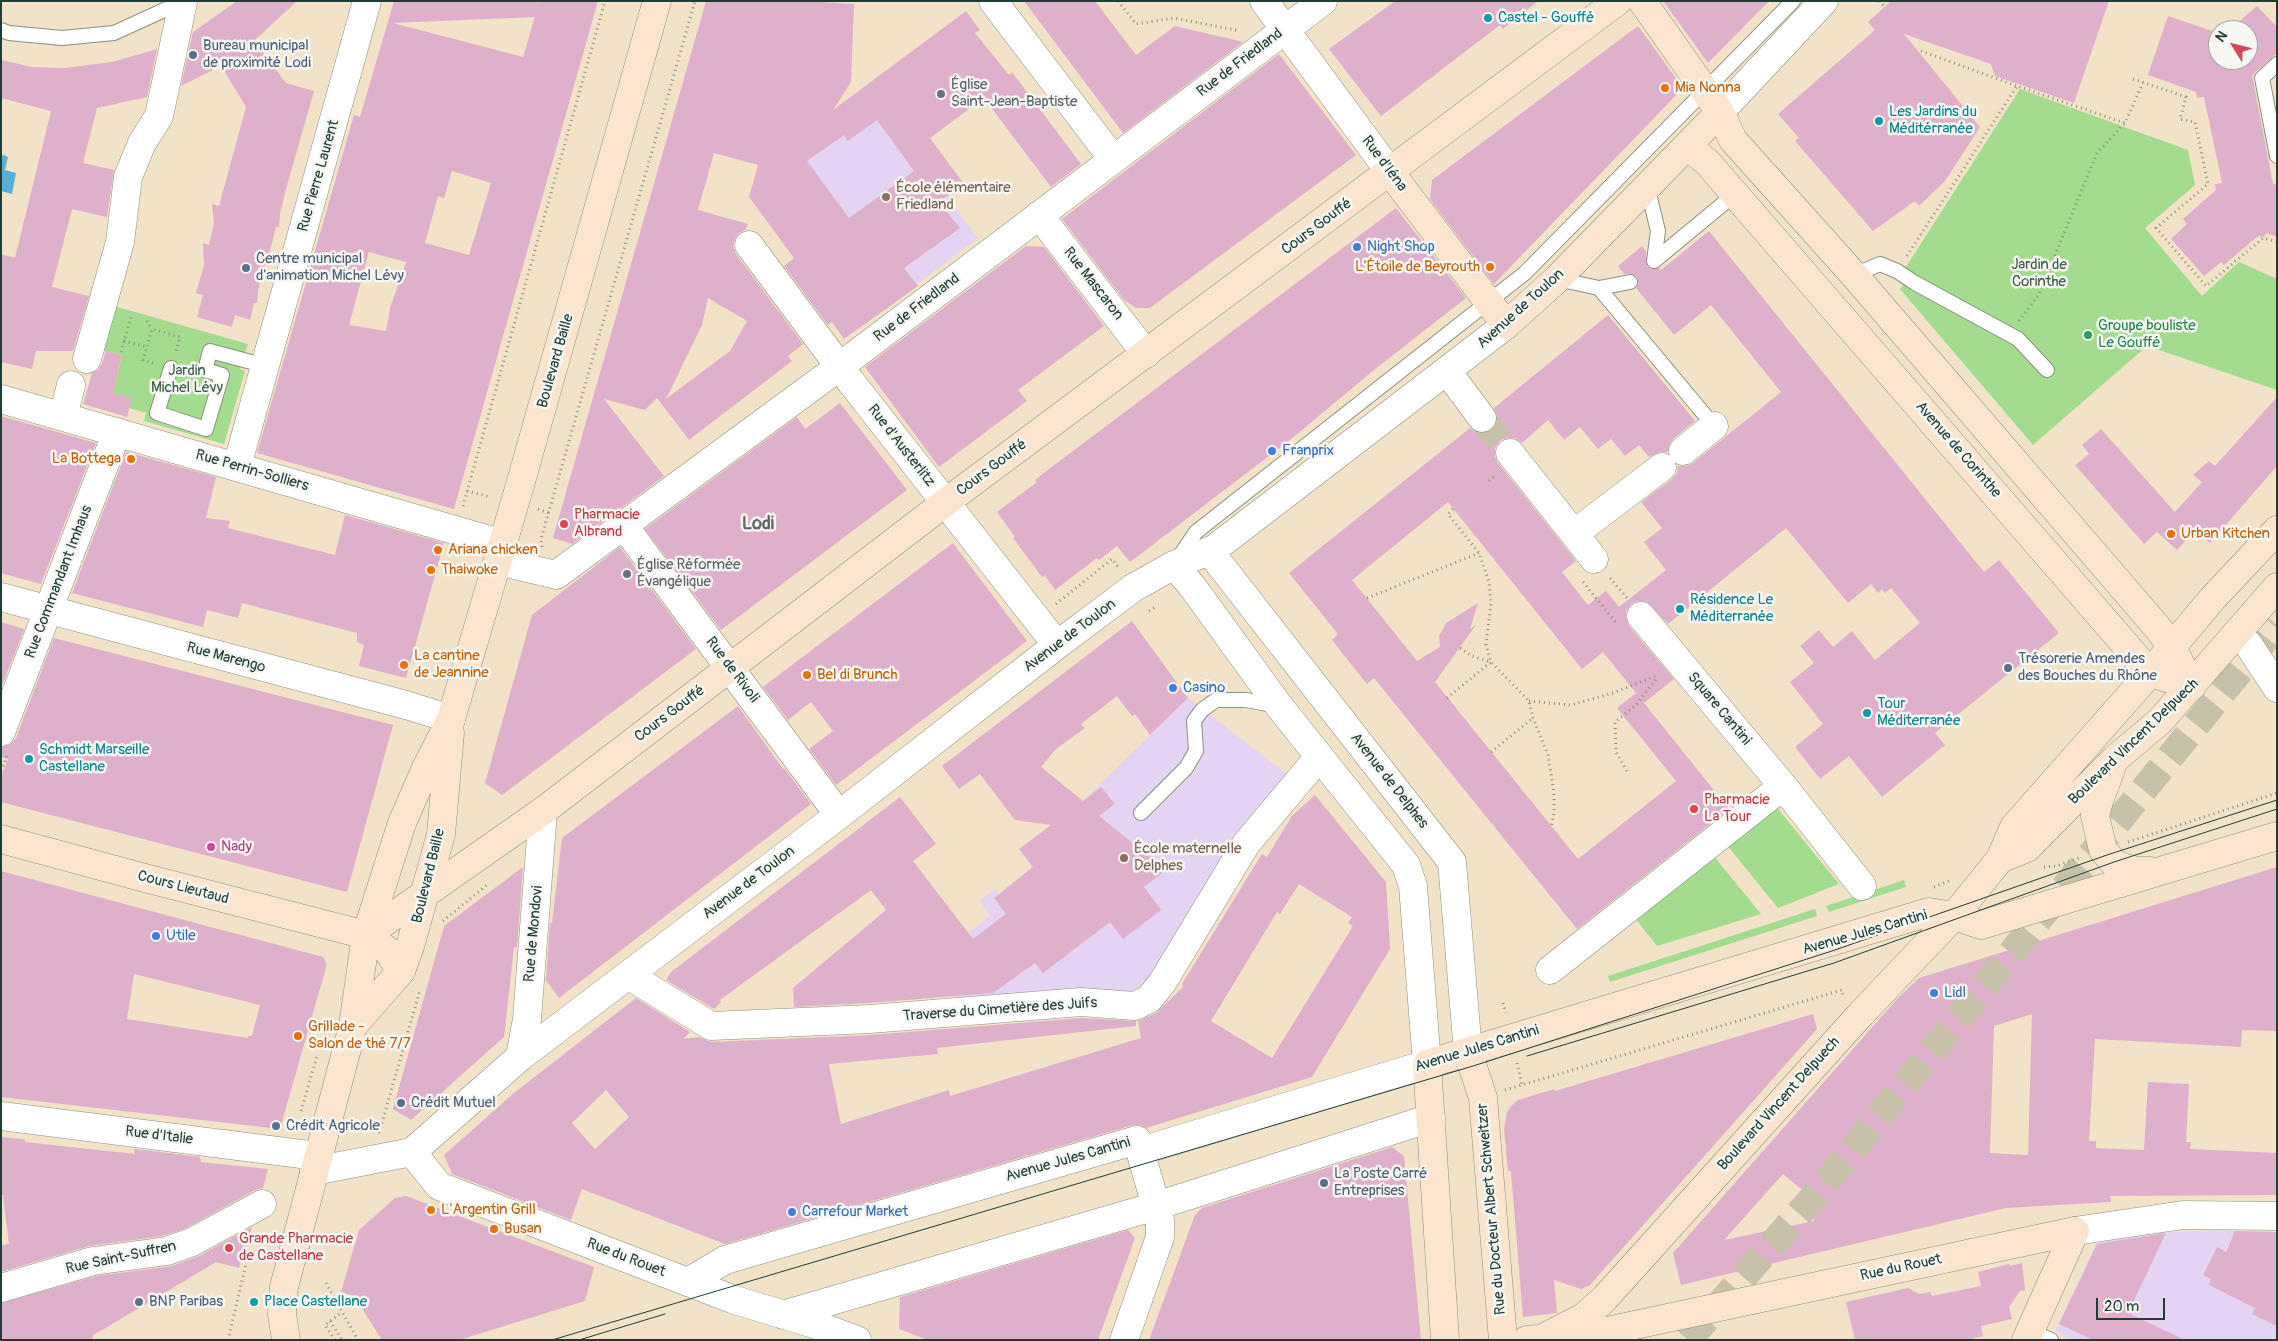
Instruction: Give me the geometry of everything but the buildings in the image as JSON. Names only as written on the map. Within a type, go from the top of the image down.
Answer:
[{"type":"main road","name":"Boulevard Baille","points":[[286,1340],[282,1314],[286,1275],[353,1026],[366,935],[402,823],[426,768],[451,719],[658,1]]},
{"type":"main road","name":"Cours Gouffé","points":[[366,935],[543,811],[946,502],[1618,1]]},
{"type":"main road","points":[[1642,1],[1712,101],[1733,140],[1854,275],[2151,619],[2172,646],[2192,686]]},
{"type":"main road","name":"Avenue de Toulon","points":[[1506,325],[1557,279],[1687,146],[1712,101]]},
{"type":"main road","name":"Avenue de Corinthe","points":[[1687,146],[1707,162],[2150,673]]},
{"type":"main road","name":"Rue d'Iéna","points":[[1390,172],[1506,325]]},
{"type":"main road","points":[[1735,194],[1762,172]]},
{"type":"main road","name":"Boulevard Vincent Delpuech","points":[[1537,1338],[1584,1316],[1605,1298],[1853,1023],[1954,916],[2000,859],[2014,827],[2172,646],[2277,530]]},
{"type":"main road","name":"Boulevard Vincent Delpuech","points":[[2000,859],[2027,848],[2115,759],[2160,721],[2277,588]]},
{"type":"main road","points":[[2150,673],[2192,686]]},
{"type":"main road","name":"Boulevard Baille","points":[[353,1026],[412,976],[426,894],[441,834],[451,719]]},
{"type":"main road","points":[[2115,759],[2098,801],[2095,816],[2102,850],[2116,865],[2136,871],[2157,870]]},
{"type":"main road","name":"Avenue Jules Cantini","points":[[1427,1064],[1929,912],[1954,916],[1981,925],[2157,870],[2277,836]]},
{"type":"main road","name":"Cours Lieutaud","points":[[1,839],[366,935]]},
{"type":"main road","points":[[366,935],[388,951],[412,976]]},
{"type":"main road","name":"Rue du Docteur Albert Schweitzer","points":[[1468,1052],[1484,1098],[1503,1340]]},
{"type":"main road","points":[[1427,1064],[1445,1340]]},
{"type":"main road","points":[[2036,1337],[2075,1231]]},
{"type":"main road","name":"Rue du Rouet","points":[[1537,1338],[1593,1334],[2075,1231]]},
{"type":"street","name":"Rue Pierre Laurent","points":[[237,466],[367,1]]},
{"type":"street","points":[[993,1],[1113,159]]},
{"type":"street","name":"Rue d'Iéna","points":[[1264,1],[1278,34],[1390,172]]},
{"type":"street","name":"Rue de Friedland","points":[[500,552],[556,575],[839,367],[1323,1]]},
{"type":"street","name":"Avenue de Toulon","points":[[1712,101],[1824,1]]},
{"type":"street","points":[[87,359],[120,242],[128,177],[142,143],[158,116],[183,2]]},
{"type":"street","name":"Rue Mascaron","points":[[1039,215],[1146,354]]},
{"type":"street","name":"Rue d'Austerlitz","points":[[749,245],[839,367],[1056,645]]},
{"type":"street","name":"Avenue de Toulon","points":[[412,1152],[520,1057],[839,815],[1056,645],[1133,588],[1174,565],[1214,549],[1506,325]]},
{"type":"street","points":[[1447,371],[1482,418]]},
{"type":"street","points":[[63,417],[72,385]]},
{"type":"street","name":"Rue Perrin-Solliers","points":[[1,399],[237,466],[500,552]]},
{"type":"street","points":[[1683,451],[1714,426]]},
{"type":"street","name":"Rue Commandant Imhaus","points":[[1,732],[117,432]]},
{"type":"street","points":[[1510,453],[1594,558]]},
{"type":"street","points":[[1575,534],[1662,467]]},
{"type":"street","name":"Rue de Rivoli","points":[[624,526],[731,667],[839,815]]},
{"type":"street","name":"Avenue de Delphes","points":[[1214,549],[1217,561],[1452,862],[1468,1052]]},
{"type":"street","points":[[1174,565],[1192,586],[1278,706],[1406,865],[1413,886],[1427,1064]]},
{"type":"street","name":"Rue Marengo","points":[[1,597],[406,705],[451,719]]},
{"type":"street","name":"Square Cantini","points":[[1632,623],[1783,786],[1862,886]]},
{"type":"street","points":[[2248,644],[2273,672]]},
{"type":"street","name":"Traverse du Cimetière des Juifs","points":[[628,975],[711,1026],[870,1019],[1081,1002],[1135,1006],[1149,999],[1162,984],[1246,844],[1319,757]]},
{"type":"street","points":[[1550,970],[1783,786]]},
{"type":"street","name":"Rue de Mondovi","points":[[520,1057],[527,1019],[543,811]]},
{"type":"street","name":"Avenue Jules Cantini","points":[[688,1282],[725,1260],[1137,1140],[1141,1152],[1427,1064]]},
{"type":"street","name":"Rue d'Italie","points":[[1,1116],[315,1164]]},
{"type":"street","points":[[783,1315],[1156,1206],[1431,1118]]},
{"type":"street","points":[[315,1164],[412,1152]]},
{"type":"street","name":"Rue du Rouet","points":[[412,1152],[439,1186],[732,1299],[814,1324],[857,1340]]},
{"type":"street","points":[[1124,1340],[1160,1237],[1160,1220],[1141,1152]]},
{"type":"street","name":"Rue Saint-Suffren","points":[[1,1288],[93,1261],[167,1251],[192,1242],[262,1204]]},
{"type":"street","name":"Rue du Rouet","points":[[2075,1231],[2183,1215],[2277,1216]]},
{"type":"lane","name":"Avenue de Toulon","points":[[1174,565],[1196,532],[1525,273],[1712,101],[1793,1]]},
{"type":"lane","points":[[1,30],[9,33],[62,38],[114,33],[183,2]]},
{"type":"lane","points":[[2277,64],[2262,78],[2277,156]]},
{"type":"lane","points":[[1647,186],[1658,231],[1654,261],[1735,194]]},
{"type":"lane","points":[[1854,275],[1880,264],[1897,271],[1915,283],[2018,339],[2047,370]]},
{"type":"lane","points":[[1557,279],[1599,288],[1630,282]]},
{"type":"lane","points":[[1599,288],[1714,426]]},
{"type":"lane","points":[[171,368],[157,413],[206,429],[222,375],[205,370],[210,351],[266,366]]},
{"type":"lane","points":[[1141,813],[1186,768],[1196,751],[1194,720],[1202,710],[1216,700],[1246,700],[1278,706]]},
{"type":"path","points":[[461,514],[605,1]]},
{"type":"path","points":[[542,550],[541,539],[695,1]]},
{"type":"path","points":[[1118,1],[1136,24],[1174,18],[1278,34]]},
{"type":"path","points":[[1879,1],[1885,8]]},
{"type":"path","points":[[1921,51],[2125,123]]},
{"type":"path","points":[[2133,79],[2186,97],[2180,119],[2195,122],[2208,184],[2156,228],[2206,286],[2263,238],[2277,242]]},
{"type":"path","points":[[2009,334],[2039,294],[2097,153],[2125,123],[2143,83]]},
{"type":"path","points":[[1897,271],[2017,86]]},
{"type":"path","points":[[121,352],[131,317]]},
{"type":"path","points":[[147,321],[152,330],[143,360],[171,368]]},
{"type":"path","points":[[152,330],[180,337],[175,353]]},
{"type":"path","points":[[124,341],[147,347]]},
{"type":"path","points":[[1453,509],[1448,514],[1479,553],[1489,582],[1491,604],[1486,645],[1491,662],[1529,701],[1533,718],[1548,755],[1554,793],[1552,827]]},
{"type":"path","points":[[542,545],[550,547]]},
{"type":"path","points":[[1367,598],[1479,553]]},
{"type":"path","points":[[1594,558],[1632,623]]},
{"type":"path","points":[[1056,604],[1112,559],[1124,573]]},
{"type":"path","points":[[1585,584],[1632,623]]},
{"type":"path","points":[[1460,648],[1472,656],[1491,662]]},
{"type":"path","points":[[1447,698],[1491,662]]},
{"type":"path","points":[[1653,669],[1659,676]]},
{"type":"path","points":[[1529,701],[1571,705],[1613,694],[1659,676]]},
{"type":"path","points":[[1627,771],[1616,752],[1615,722],[1636,705],[1659,676]]},
{"type":"path","points":[[1491,752],[1533,718]]},
{"type":"path","points":[[2102,850],[2277,792]]},
{"type":"path","points":[[438,926],[487,885]]},
{"type":"path","points":[[379,1133],[412,976]]},
{"type":"path","points":[[1500,1092],[1842,990],[1845,1002]]},
{"type":"path","points":[[301,1111],[317,1054]]},
{"type":"path","points":[[228,1340],[246,1264]]},
{"type":"path","points":[[326,1282],[358,1340]]},
{"type":"path","points":[[334,1340],[325,1325],[342,1312]]},
{"type":"path","points":[[330,1321],[342,1340]]},
{"type":"shaded area","name":"École élémentaire Friedland","points":[[867,90],[978,238],[899,298],[794,156]]},
{"type":"shaded area","name":"École maternelle Delphes","points":[[1188,698],[1287,774],[1203,890],[1147,980],[1131,992],[958,1003],[928,963],[990,916],[980,901],[995,889],[999,894],[1033,867],[1019,849],[1082,802]]},
{"type":"shaded area","points":[[2236,1229],[2220,1263],[2263,1287],[2252,1314],[2277,1326],[2277,1340],[2073,1340],[2055,1332],[2100,1236]]},
{"type":"green space","name":"Jardin de Corinthe","points":[[2020,89],[2188,150],[2195,185],[2145,228],[2202,296],[2239,262],[2277,279],[2277,390],[2147,346],[2033,445],[1900,289],[1904,284],[1904,270]]},
{"type":"green space","name":"Jardin Michel Lévy","points":[[114,306],[248,344],[240,369],[245,371],[224,444],[144,421],[146,413],[129,408],[131,398],[113,393],[122,355],[102,350]]},
{"type":"green space","points":[[1775,805],[1839,884],[1778,908],[1726,844]]},
{"type":"green space","points":[[1713,855],[1761,914],[1657,946],[1635,918]]},
{"type":"green space","points":[[1904,880],[1906,887],[1829,912],[1826,906]]},
{"type":"green space","points":[[1815,909],[1817,916],[1610,982],[1608,976]]},
{"type":"water","points":[[1,156],[8,157],[5,170],[16,173],[12,194],[1,191]]},
{"type":"tunnel","points":[[1482,418],[1510,453]]},
{"type":"tunnel","points":[[1688,1340],[1818,1192],[2277,625]]},
{"type":"tram line","points":[[552,1340],[1473,1066],[1832,951],[2107,855],[2277,800]]},
{"type":"tram line","points":[[1527,1056],[1834,963],[2114,862],[2277,809]]},
{"type":"tram line","points":[[579,1340],[665,1314]]},
{"type":"place","name":"Castel - Gouffé","points":[[1488,18]]},
{"type":"place","name":"Bureau municipal de proximité Lodi","points":[[193,55]]},
{"type":"place","name":"Mia Nonna","points":[[1665,88]]},
{"type":"place","name":"Église Saint-Jean-Baptiste","points":[[941,94]]},
{"type":"place","name":"Les Jardins du Méditérranée","points":[[1879,121]]},
{"type":"place","name":"École élémentaire Friedland","points":[[886,197]]},
{"type":"place","name":"Night Shop","points":[[1357,247]]},
{"type":"place","name":"L'Étoile de Beyrouth","points":[[1490,267]]},
{"type":"place","name":"Centre municipal d'animation Michel Lévy","points":[[246,268]]},
{"type":"place","name":"Groupe bouliste Le Gouffé","points":[[2088,335]]},
{"type":"place","name":"Franprix","points":[[1272,451]]},
{"type":"place","name":"La Bottega","points":[[131,459]]},
{"type":"place","name":"Pharmacie Albrand","points":[[564,524]]},
{"type":"place","name":"Urban Kitchen","points":[[2171,534]]},
{"type":"place","name":"Ariana chicken","points":[[438,550]]},
{"type":"place","name":"Thaiwoke","points":[[431,570]]},
{"type":"place","name":"Église Réformée Évangélique","points":[[627,574]]},
{"type":"place","name":"Résidence Le Méditerranée","points":[[1680,609]]},
{"type":"place","name":"La cantine de Jeannine","points":[[404,665]]},
{"type":"place","name":"Trésorerie Amendes des Bouches du Rhône","points":[[2008,668]]},
{"type":"place","name":"Bel di Brunch","points":[[807,675]]},
{"type":"place","name":"Casino","points":[[1173,688]]},
{"type":"place","name":"Tour Méditerranée","points":[[1867,713]]},
{"type":"place","name":"Schmidt Marseille Castellane","points":[[29,759]]},
{"type":"place","name":"Pharmacie La Tour","points":[[1694,809]]},
{"type":"place","name":"Nady","points":[[211,847]]},
{"type":"place","name":"École maternelle Delphes","points":[[1124,858]]},
{"type":"place","name":"Utile","points":[[156,936]]},
{"type":"place","name":"Lidl","points":[[1934,993]]},
{"type":"place","name":"Grillade - Salon de thé 7/7","points":[[298,1036]]},
{"type":"place","name":"Crédit Mutuel","points":[[401,1103]]},
{"type":"place","name":"Crédit Agricole","points":[[276,1126]]},
{"type":"place","name":"La Poste Carré Entreprises","points":[[1324,1183]]},
{"type":"place","name":"L'Argentin Grill","points":[[431,1210]]},
{"type":"place","name":"Carrefour Market","points":[[792,1212]]},
{"type":"place","name":"Busan","points":[[494,1229]]},
{"type":"place","name":"Grande Pharmacie de Castellane","points":[[229,1248]]},
{"type":"place","name":"BNP Paribas","points":[[139,1302]]},
{"type":"place","name":"Place Castellane","points":[[254,1302]]},
{"type":"district","name":"Lodi","points":[[758,524]]}]
